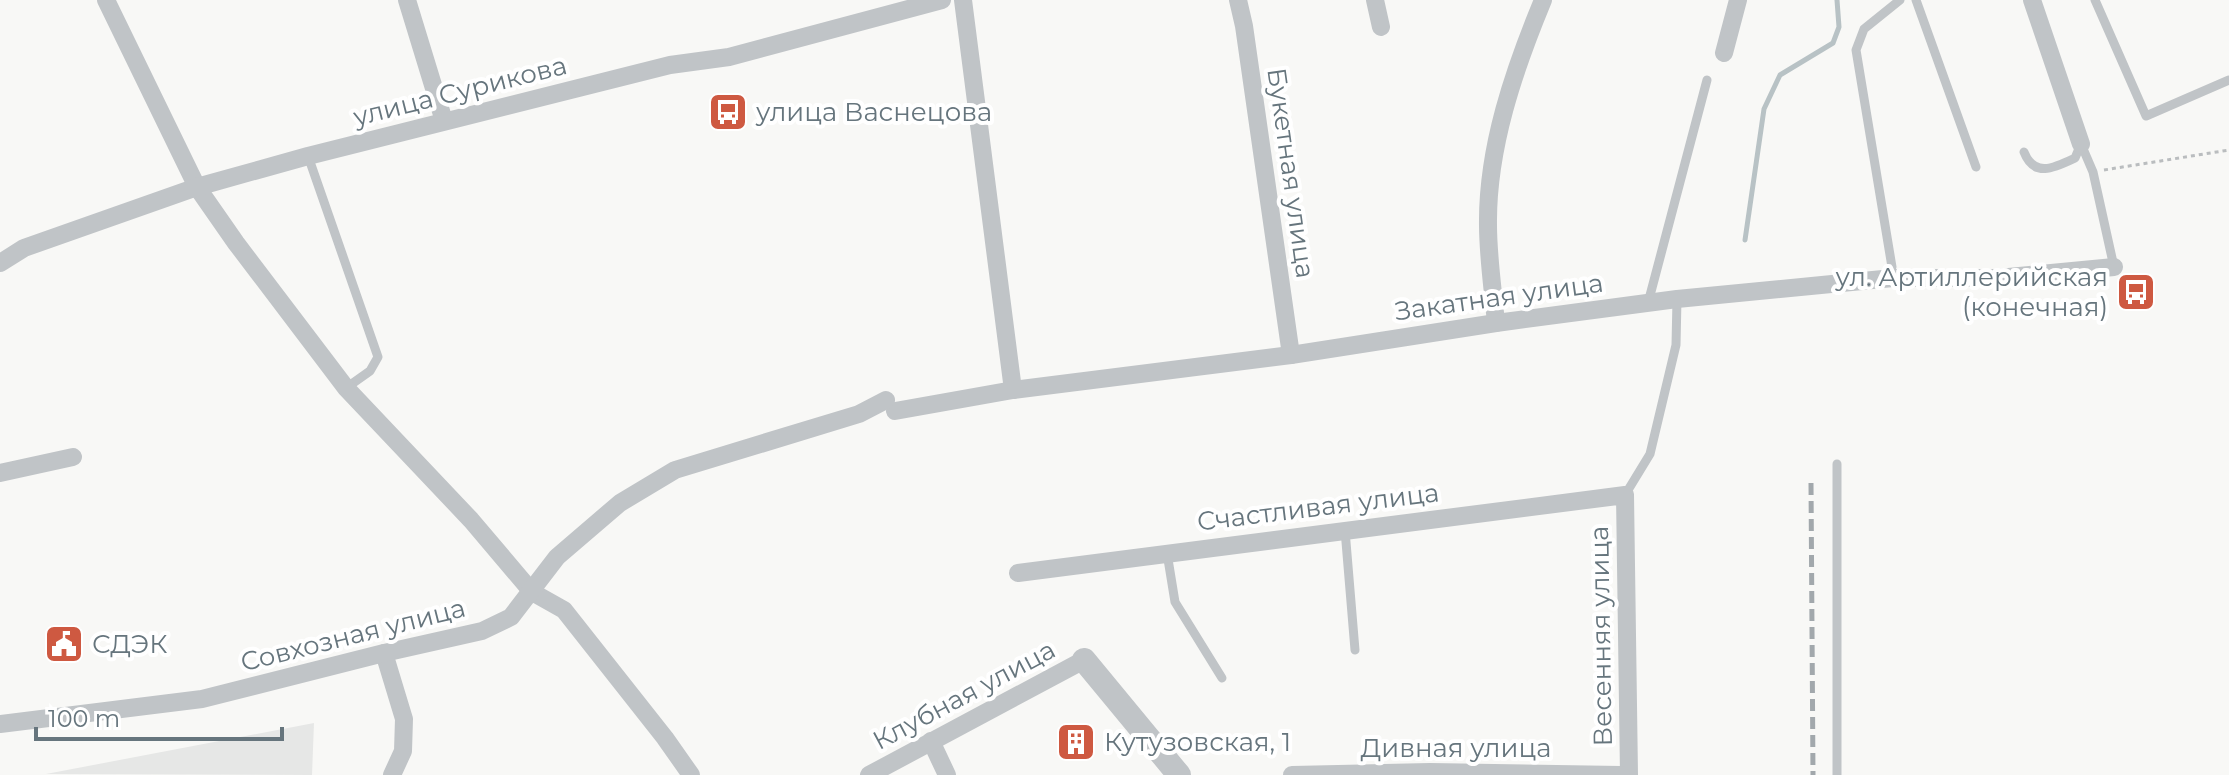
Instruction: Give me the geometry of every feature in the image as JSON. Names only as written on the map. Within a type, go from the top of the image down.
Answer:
[{"type":"street","points":[[106,0],[197,187],[346,388],[471,520],[532,592],[564,610],[691,775]]},
{"type":"street","points":[[407,0],[444,121]]},
{"type":"street","name":"улица Сурикова","points":[[0,263],[24,248],[197,187],[308,156],[670,65],[729,57],[942,0]]},
{"type":"street","points":[[963,0],[1013,390]]},
{"type":"street","name":"Букетная улица","points":[[1238,0],[1291,355]]},
{"type":"street","points":[[1375,0],[1381,27]]},
{"type":"street","points":[[1496,323],[1488,224],[1495,148],[1509,93],[1543,0]]},
{"type":"street","points":[[1724,53],[1738,0]]},
{"type":"street","points":[[2032,0],[2081,144]]},
{"type":"street","name":"Закатная улица","points":[[891,406],[1291,355],[1677,299],[1893,278],[1998,278],[2114,267]]},
{"type":"street","name":"Совхозная улица","points":[[0,724],[202,699],[482,631],[511,617],[557,557],[620,503],[651,482],[675,470],[891,406]]},
{"type":"street","points":[[0,473],[73,457]]},
{"type":"street","name":"Счастливая улица","points":[[1018,573],[1625,495]]},
{"type":"street","name":"Весенняя улица","points":[[1625,495],[1629,775]]},
{"type":"street","points":[[384,653],[404,719],[403,751],[392,775]]},
{"type":"street","points":[[1084,660],[1179,775]]},
{"type":"street","name":"Клубная улица","points":[[869,775],[1084,660]]},
{"type":"street","points":[[931,741],[947,775]]},
{"type":"street","name":"Дивная улица","points":[[1292,775],[1621,775]]},
{"type":"lane","points":[[1892,267],[1856,50],[1864,29],[1900,0]]},
{"type":"lane","points":[[1916,0],[1976,167]]},
{"type":"lane","points":[[2095,0],[2146,116],[2229,80]]},
{"type":"lane","points":[[1648,303],[1707,80]]},
{"type":"lane","points":[[2024,152],[2033,167],[2042,169],[2075,158],[2081,144]]},
{"type":"lane","points":[[2081,144],[2093,172],[2114,267]]},
{"type":"lane","points":[[308,156],[378,357],[370,371],[346,388]]},
{"type":"lane","points":[[1625,495],[1650,454],[1676,345],[1677,299]]},
{"type":"lane","points":[[1837,464],[1837,775]]},
{"type":"lane","points":[[1345,530],[1355,650]]},
{"type":"lane","points":[[1167,553],[1175,602],[1222,678]]},
{"type":"path","points":[[2093,172],[2229,150]]},
{"type":"shaded area","points":[[314,723],[312,775],[46,774]]},
{"type":"waterway","points":[[1745,240],[1764,109],[1780,75],[1833,43],[1839,27],[1837,0]]},
{"type":"railway","points":[[1811,483],[1813,775]]},
{"type":"place","name":"улица Васнецова","points":[[728,112]]},
{"type":"place","name":"ул. Артиллерийская (конечная)","points":[[2136,292]]},
{"type":"place","name":"СДЭК","points":[[64,644]]},
{"type":"place","name":"Кутузовская, 1","points":[[1076,742]]}]
